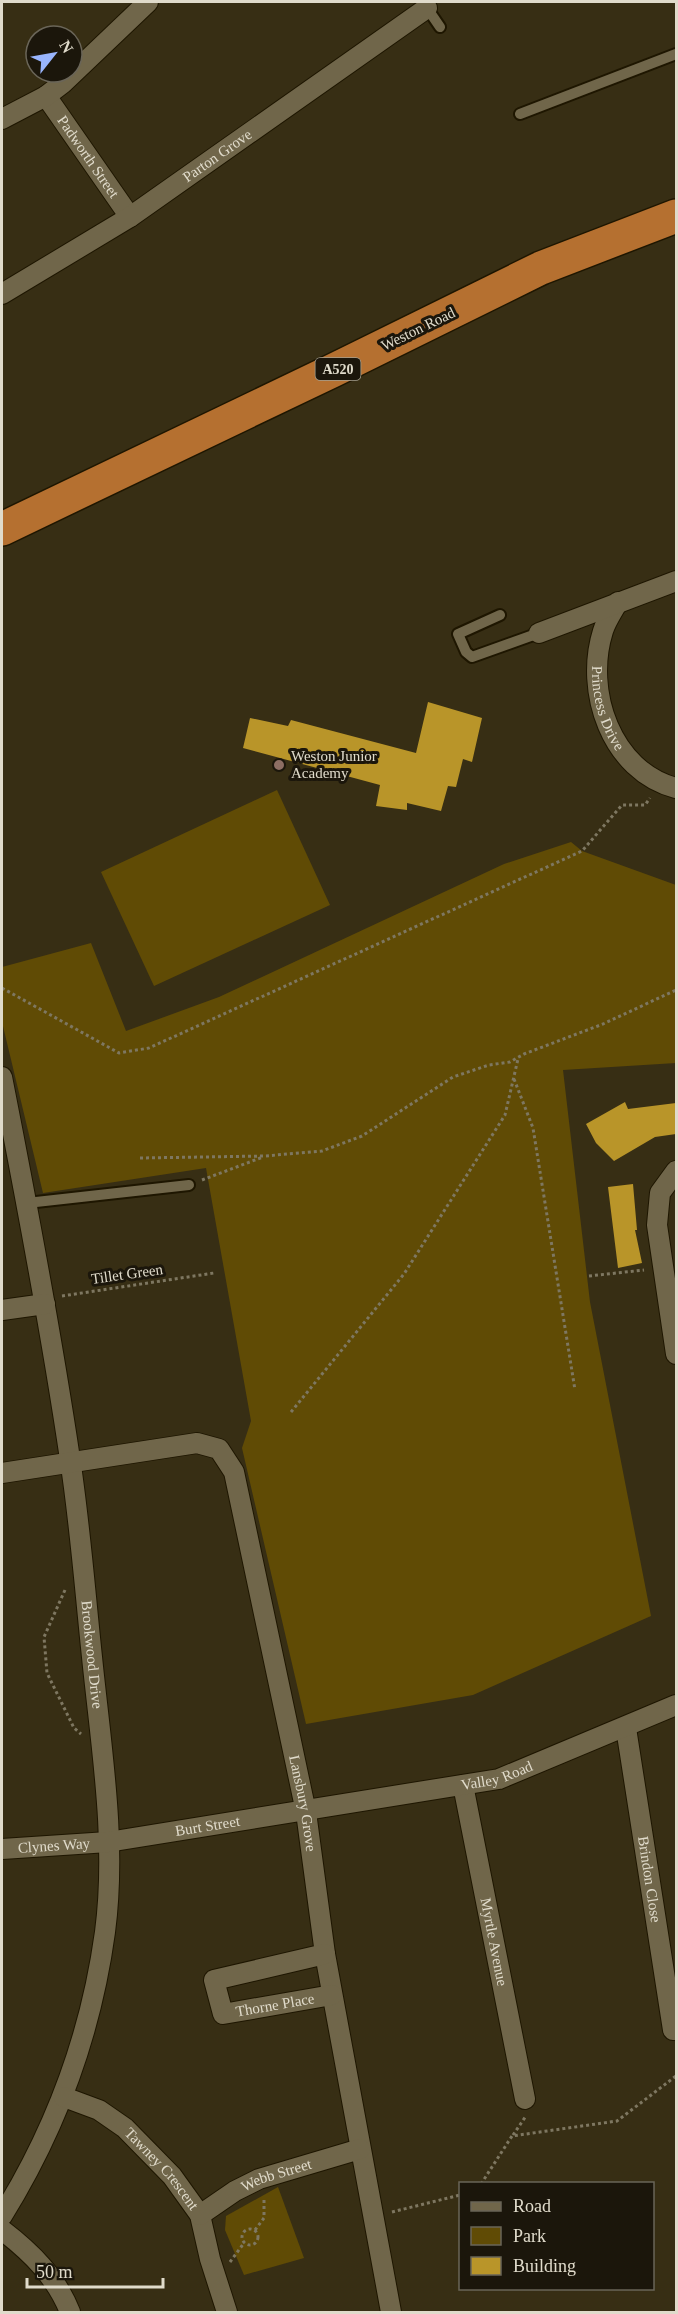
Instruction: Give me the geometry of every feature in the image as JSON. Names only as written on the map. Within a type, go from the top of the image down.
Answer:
[{"type":"highway","name":"Weston Road","points":[[2,529],[541,268],[676,216]]},
{"type":"street","points":[[2,119],[46,96],[63,83],[148,2]]},
{"type":"street","name":"Parton Grove","points":[[2,294],[130,217],[424,5]]},
{"type":"street","name":"Padworth Street","points":[[46,96],[130,217]]},
{"type":"street","points":[[539,633],[676,581]]},
{"type":"street","name":"Princess Drive","points":[[618,602],[603,630],[599,651],[596,672],[601,710],[615,740],[636,766],[669,786]]},
{"type":"street","name":"Brookwood Drive","points":[[2,1077],[27,1203],[71,1461],[102,1755],[111,1871],[105,1933],[89,2021],[64,2097],[39,2151],[2,2216]]},
{"type":"street","points":[[676,1171],[660,1193],[657,1225],[676,1354]]},
{"type":"street","points":[[2,1310],[44,1301]]},
{"type":"street","name":"Lansbury Grove","points":[[2,1473],[197,1443],[219,1449],[234,1472],[306,1812],[325,1954],[391,2313]]},
{"type":"street","name":"Valley Road","points":[[306,1812],[499,1779],[626,1728],[676,1705]]},
{"type":"street","name":"Brindon Close","points":[[626,1728],[672,2030]]},
{"type":"street","name":"Myrtle Avenue","points":[[464,1785],[525,2099]]},
{"type":"street","name":"Burt Street","points":[[108,1842],[306,1812]]},
{"type":"street","name":"Clynes Way","points":[[2,1849],[108,1842]]},
{"type":"street","name":"Thorne Place","points":[[325,1954],[214,1980],[223,2014],[332,1995]]},
{"type":"street","name":"Tawney Crescent","points":[[64,2097],[99,2110],[125,2128],[149,2150],[200,2215],[210,2259],[227,2313]]},
{"type":"street","name":"Webb Street","points":[[200,2215],[235,2190],[259,2179],[360,2149]]},
{"type":"street","points":[[2,2230],[46,2269],[63,2295],[70,2313]]},
{"type":"lane","points":[[424,5],[440,27]]},
{"type":"lane","points":[[520,114],[676,54]]},
{"type":"lane","points":[[500,615],[458,634],[466,652],[472,657],[539,633]]},
{"type":"lane","points":[[27,1203],[189,1185]]},
{"type":"path","points":[[2,988],[119,1053],[149,1048],[582,851],[622,805],[645,805],[669,786]]},
{"type":"path","points":[[140,1158],[265,1156],[332,1148],[362,1136],[453,1077],[489,1065],[510,1062],[603,1024],[676,990]]},
{"type":"path","points":[[291,1412],[404,1274],[505,1115],[518,1058]]},
{"type":"path","points":[[513,1078],[533,1128],[575,1390]]},
{"type":"path","points":[[189,1185],[265,1156]]},
{"type":"path","points":[[589,1276],[664,1267]]},
{"type":"path","name":"Tillet Green","points":[[44,1301],[214,1273]]},
{"type":"path","points":[[81,1555],[44,1637],[47,1673],[74,1728],[102,1755]]},
{"type":"path","points":[[482,2182],[512,2136],[617,2121],[676,2076]]},
{"type":"path","points":[[255,2230],[264,2218],[266,2205],[259,2179]]},
{"type":"path","points":[[373,2217],[459,2195]]},
{"type":"path","points":[[247,2228],[255,2230],[259,2234],[255,2244],[244,2243],[243,2231],[247,2228]]},
{"type":"green space","points":[[277,790],[330,905],[154,986],[101,872]]},
{"type":"green space","points":[[571,842],[582,851],[676,885],[676,1063],[563,1070],[590,1302],[651,1616],[473,1695],[306,1724],[242,1448],[251,1421],[206,1168],[43,1193],[2,1022],[2,967],[91,943],[126,1031],[219,997],[504,864]]},
{"type":"green space","points":[[278,2187],[304,2258],[244,2275],[225,2230],[226,2216]]},
{"type":"building","points":[[428,702],[482,718],[472,762],[463,759],[456,787],[448,786],[441,811],[407,803],[407,810],[376,806],[380,785],[243,748],[250,718],[288,726],[291,720],[416,753]]},
{"type":"building","points":[[625,1102],[628,1109],[676,1103],[676,1134],[655,1137],[614,1161],[596,1143],[586,1124]]},
{"type":"building","points":[[633,1184],[637,1230],[635,1230],[642,1263],[618,1268],[608,1187]]},
{"type":"place","name":"Weston Junior Academy","points":[[279,765]]}]
